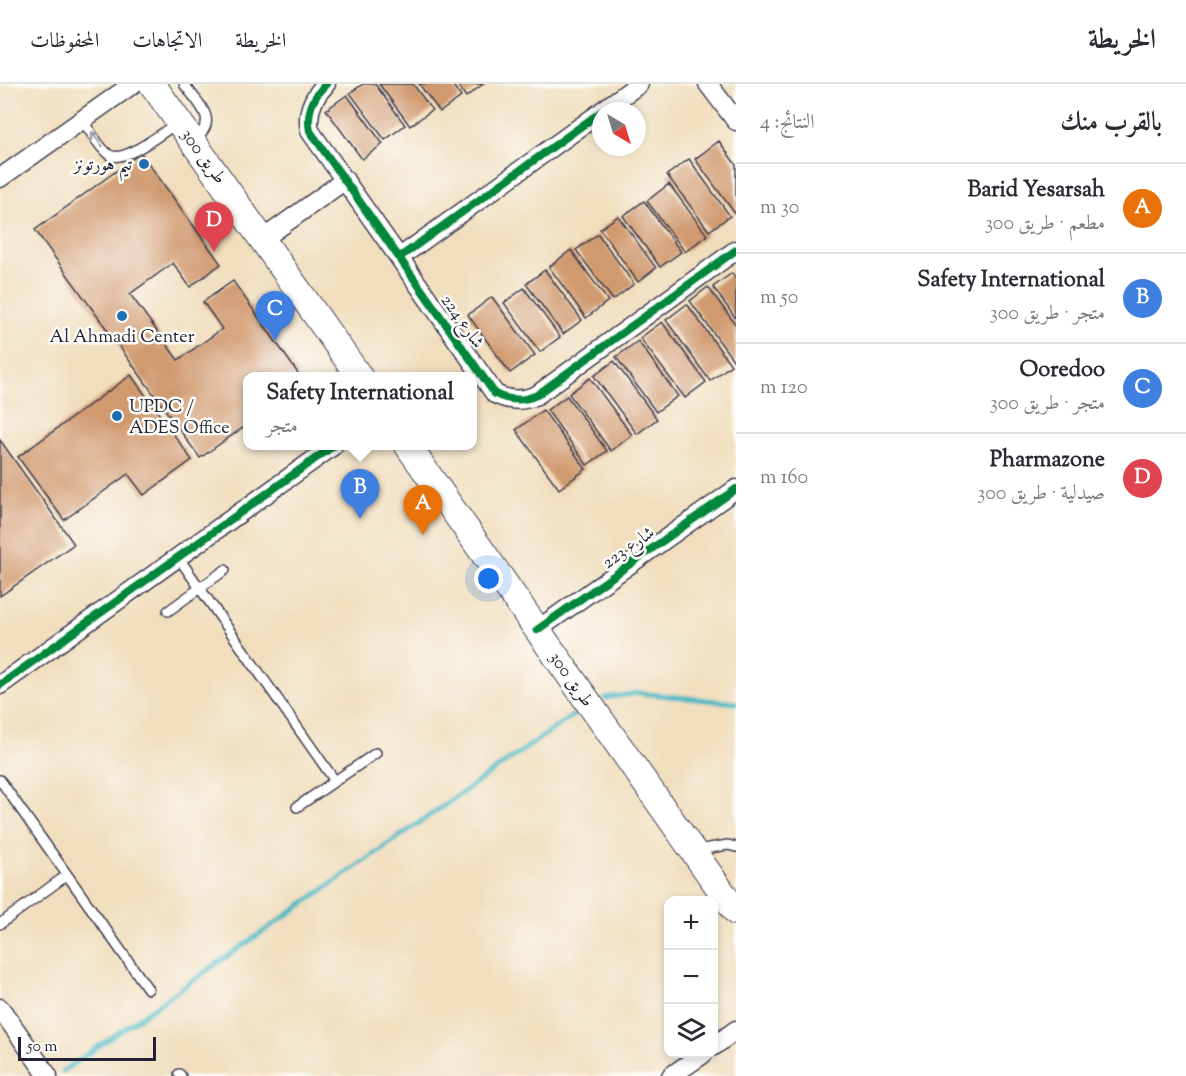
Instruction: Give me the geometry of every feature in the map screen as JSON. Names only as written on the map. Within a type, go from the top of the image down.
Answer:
[{"type":"main road","name":"طريق 300","points":[[152,84],[263,239],[352,371]]},
{"type":"main road","name":"طريق 300","points":[[411,450],[736,912]]},
{"type":"street","points":[[0,178],[133,84]]},
{"type":"street","name":"شارع 224","points":[[326,84],[310,107],[308,123],[310,130],[495,394],[518,400],[530,398],[544,390],[736,250]]},
{"type":"street","points":[[614,102],[639,84]]},
{"type":"street","points":[[708,84],[736,122]]},
{"type":"street","points":[[400,257],[592,118]]},
{"type":"street","points":[[263,239],[345,180]]},
{"type":"street","points":[[0,685],[325,450]]},
{"type":"street","name":"شارع 223","points":[[537,630],[736,489]]},
{"type":"street","points":[[0,1008],[48,1076]]},
{"type":"street","points":[[718,1043],[736,1030]]},
{"type":"street","points":[[671,1076],[696,1058]]},
{"type":"lane","points":[[82,120],[108,155],[116,157],[186,130],[203,133],[208,124],[207,116],[184,84]]},
{"type":"lane","points":[[178,557],[334,781]]},
{"type":"lane","points":[[168,611],[225,570]]},
{"type":"lane","points":[[297,807],[376,753]]},
{"type":"lane","points":[[0,780],[148,989]]},
{"type":"lane","points":[[693,850],[728,845],[736,847]]},
{"type":"lane","points":[[0,924],[68,875]]},
{"type":"building","points":[[363,84],[375,84],[405,125],[385,140],[350,93]]},
{"type":"building","points":[[379,84],[413,84],[432,110],[410,126]]},
{"type":"building","points":[[419,84],[452,84],[461,97],[440,112]]},
{"type":"building","points":[[457,84],[483,84],[466,97]]},
{"type":"building","points":[[347,95],[383,144],[362,159],[326,110]]},
{"type":"building","points":[[719,141],[736,165],[736,215],[695,159]]},
{"type":"building","name":"Al Ahmadi Center","points":[[141,153],[221,264],[190,287],[173,263],[130,294],[178,360],[222,329],[203,302],[233,281],[297,372],[243,372],[243,428],[200,458],[35,230]]},
{"type":"building","points":[[689,159],[730,216],[709,231],[667,175]]},
{"type":"building","points":[[669,184],[707,235],[685,252],[647,201]]},
{"type":"building","points":[[644,201],[681,252],[660,267],[623,216]]},
{"type":"building","points":[[618,216],[656,268],[638,282],[600,229]]},
{"type":"building","points":[[598,234],[634,284],[613,300],[576,250]]},
{"type":"building","points":[[571,250],[608,301],[586,318],[549,267]]},
{"type":"building","points":[[545,270],[582,320],[563,334],[526,284]]},
{"type":"building","points":[[732,273],[736,279],[736,319],[713,287]]},
{"type":"building","points":[[708,287],[736,325],[736,364],[690,301]]},
{"type":"building","points":[[524,288],[560,337],[540,352],[504,303]]},
{"type":"building","points":[[492,297],[535,355],[510,373],[468,315]]},
{"type":"building","points":[[687,304],[731,365],[710,381],[666,320]]},
{"type":"building","points":[[662,322],[706,382],[685,398],[640,338]]},
{"type":"building","points":[[638,341],[678,396],[656,412],[616,357]]},
{"type":"building","points":[[614,361],[657,419],[637,434],[594,376]]},
{"type":"building","name":"UPDC / ADES Office","points":[[131,375],[192,460],[144,495],[128,474],[64,520],[18,457]]},
{"type":"building","points":[[590,378],[632,435],[611,451],[569,394]]},
{"type":"building","points":[[567,396],[607,451],[587,465],[547,410]]},
{"type":"building","points":[[543,410],[586,469],[559,489],[516,430]]},
{"type":"building","points":[[0,440],[74,544],[0,596]]},
{"type":"waterway","points":[[605,698],[639,693],[736,703]]},
{"type":"waterway","points":[[63,1071],[575,714]]},
{"type":"cycle path","points":[[326,84],[317,94],[312,105],[309,117],[310,131],[495,394],[521,400],[537,395],[736,250]]},
{"type":"cycle path","points":[[400,257],[592,118]]},
{"type":"cycle path","points":[[0,685],[327,450]]},
{"type":"cycle path","points":[[537,630],[736,489]]},
{"type":"place","name":"تيم هورتونز","points":[[144,164]]},
{"type":"place","name":"Pharmazone","points":[[214,252]]},
{"type":"place","name":"Al Ahmadi Center","points":[[122,316]]},
{"type":"place","name":"Ooredoo","points":[[275,341]]},
{"type":"place","name":"UPDC / ADES Office","points":[[117,416]]},
{"type":"place","name":"Safety International","points":[[360,519]]},
{"type":"place","name":"Barid Yesarsah","points":[[423,535]]}]
